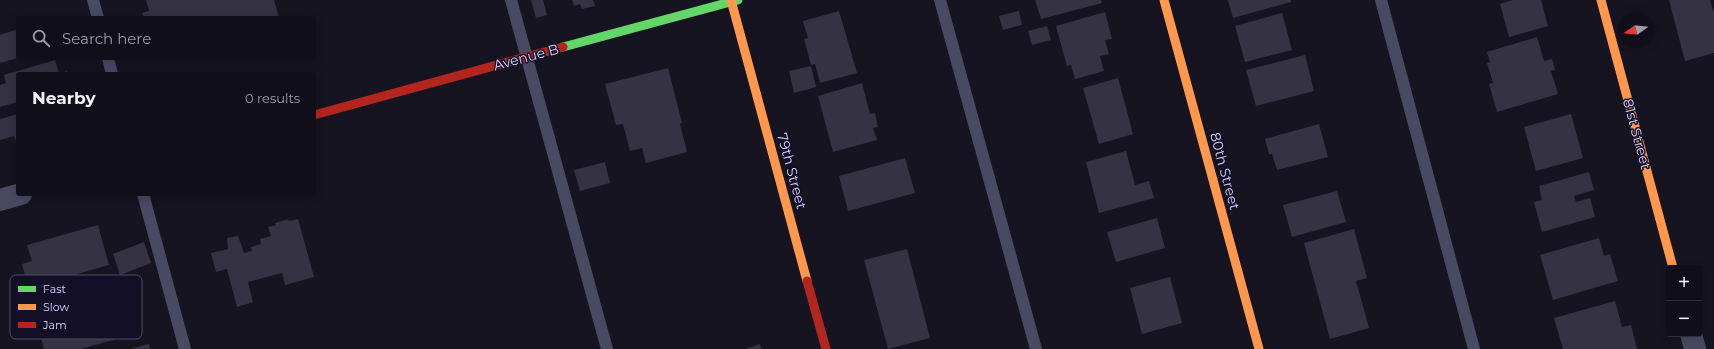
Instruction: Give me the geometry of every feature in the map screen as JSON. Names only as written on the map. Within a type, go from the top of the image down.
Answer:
[{"type":"street","name":"80th Street","points":[[1164,0],[1259,349]]},
{"type":"street","name":"81st Street","points":[[1601,0],[1672,265]]},
{"type":"street","name":"Avenue B","points":[[316,114],[734,1]]},
{"type":"street","name":"79th Street","points":[[734,1],[826,349]]},
{"type":"street","points":[[0,200],[16,195]]},
{"type":"street","points":[[1692,337],[1695,349]]},
{"type":"lane","points":[[93,0],[97,16]]},
{"type":"lane","points":[[512,0],[607,349]]},
{"type":"lane","points":[[940,0],[1036,349]]},
{"type":"lane","points":[[1381,0],[1474,349]]},
{"type":"lane","points":[[108,60],[112,72]]},
{"type":"lane","points":[[143,196],[185,349]]},
{"type":"building","points":[[146,0],[274,0],[278,16],[143,16],[142,13],[149,11]]},
{"type":"building","points":[[531,0],[543,0],[547,15],[536,18]]},
{"type":"building","points":[[572,0],[593,0],[595,6],[582,9],[580,4],[574,6]]},
{"type":"building","points":[[1035,0],[1101,0],[1102,3],[1041,19]]},
{"type":"building","points":[[1228,0],[1291,0],[1291,2],[1233,18]]},
{"type":"building","points":[[1513,0],[1541,0],[1548,26],[1509,37],[1500,4]]},
{"type":"building","points":[[1669,0],[1710,0],[1714,13],[1714,53],[1685,61]]},
{"type":"building","points":[[839,11],[857,73],[820,83],[815,64],[811,65],[804,39],[808,38],[803,21]]},
{"type":"building","points":[[1019,11],[1022,25],[1003,30],[999,16]]},
{"type":"building","points":[[1105,12],[1112,39],[1105,40],[1109,54],[1100,56],[1104,71],[1075,79],[1071,65],[1067,66],[1056,26]]},
{"type":"building","points":[[1282,13],[1292,50],[1245,62],[1235,26]]},
{"type":"building","points":[[1047,26],[1051,40],[1032,45],[1028,31]]},
{"type":"building","points":[[16,30],[16,59],[0,63],[0,35]]},
{"type":"building","points":[[1537,37],[1544,61],[1552,59],[1555,70],[1551,71],[1558,94],[1497,112],[1489,84],[1493,83],[1487,63],[1490,62],[1487,52]]},
{"type":"building","points":[[1305,55],[1314,91],[1256,106],[1246,70]]},
{"type":"building","points":[[55,60],[58,72],[16,72],[16,103],[0,107],[0,85],[6,83],[4,75]]},
{"type":"building","points":[[811,66],[816,87],[794,93],[789,71]]},
{"type":"building","points":[[668,68],[682,123],[680,124],[687,152],[646,163],[642,148],[630,151],[623,124],[616,125],[605,84]]},
{"type":"building","points":[[1118,78],[1133,134],[1099,144],[1083,88]]},
{"type":"building","points":[[862,83],[870,114],[875,113],[878,127],[873,128],[877,140],[833,152],[818,96]]},
{"type":"building","points":[[1571,114],[1583,158],[1536,171],[1524,127]]},
{"type":"building","points":[[16,115],[16,142],[14,136],[0,140],[0,119]]},
{"type":"building","points":[[1319,124],[1328,157],[1277,170],[1272,154],[1269,154],[1265,139]]},
{"type":"building","points":[[1126,151],[1135,185],[1149,181],[1154,198],[1099,213],[1086,162]]},
{"type":"building","points":[[905,158],[915,193],[848,211],[839,176]]},
{"type":"building","points":[[605,162],[610,183],[580,191],[574,170]]},
{"type":"building","points":[[1589,172],[1594,190],[1574,196],[1576,202],[1590,198],[1595,217],[1542,232],[1534,202],[1542,200],[1539,186]]},
{"type":"building","points":[[1337,191],[1346,222],[1292,237],[1283,205]]},
{"type":"building","points":[[1157,218],[1165,248],[1116,262],[1107,232]]},
{"type":"building","points":[[288,219],[289,221],[298,219],[314,277],[285,285],[282,273],[248,282],[253,302],[237,307],[227,269],[216,272],[211,253],[228,249],[227,238],[238,236],[244,253],[252,251],[251,247],[261,244],[260,239],[271,236],[268,227]]},
{"type":"building","points":[[98,225],[109,265],[74,275],[25,275],[22,264],[32,261],[27,245]]},
{"type":"building","points":[[1354,229],[1367,278],[1356,281],[1369,328],[1330,339],[1304,243]]},
{"type":"building","points":[[1599,238],[1604,256],[1610,254],[1618,281],[1553,300],[1540,255]]},
{"type":"building","points":[[144,242],[151,263],[120,275],[113,254]]},
{"type":"building","points":[[907,249],[930,338],[888,349],[864,260]]},
{"type":"building","points":[[1170,277],[1182,323],[1142,334],[1130,288]]},
{"type":"building","points":[[1615,301],[1622,327],[1631,325],[1637,349],[1563,349],[1554,318]]},
{"type":"building","points":[[41,339],[116,339],[81,349],[44,349]]},
{"type":"building","points":[[149,344],[150,349],[130,349]]},
{"type":"building","points":[[760,344],[761,349],[745,349]]},
{"type":"traffic: fast","points":[[563,47],[738,0]]},
{"type":"traffic: slow","points":[[731,0],[807,281]]},
{"type":"traffic: slow","points":[[1164,0],[1259,349]]},
{"type":"traffic: slow","points":[[1601,0],[1672,265]]},
{"type":"traffic: jam","points":[[316,114],[563,47]]},
{"type":"traffic: jam","points":[[807,281],[826,349]]}]
